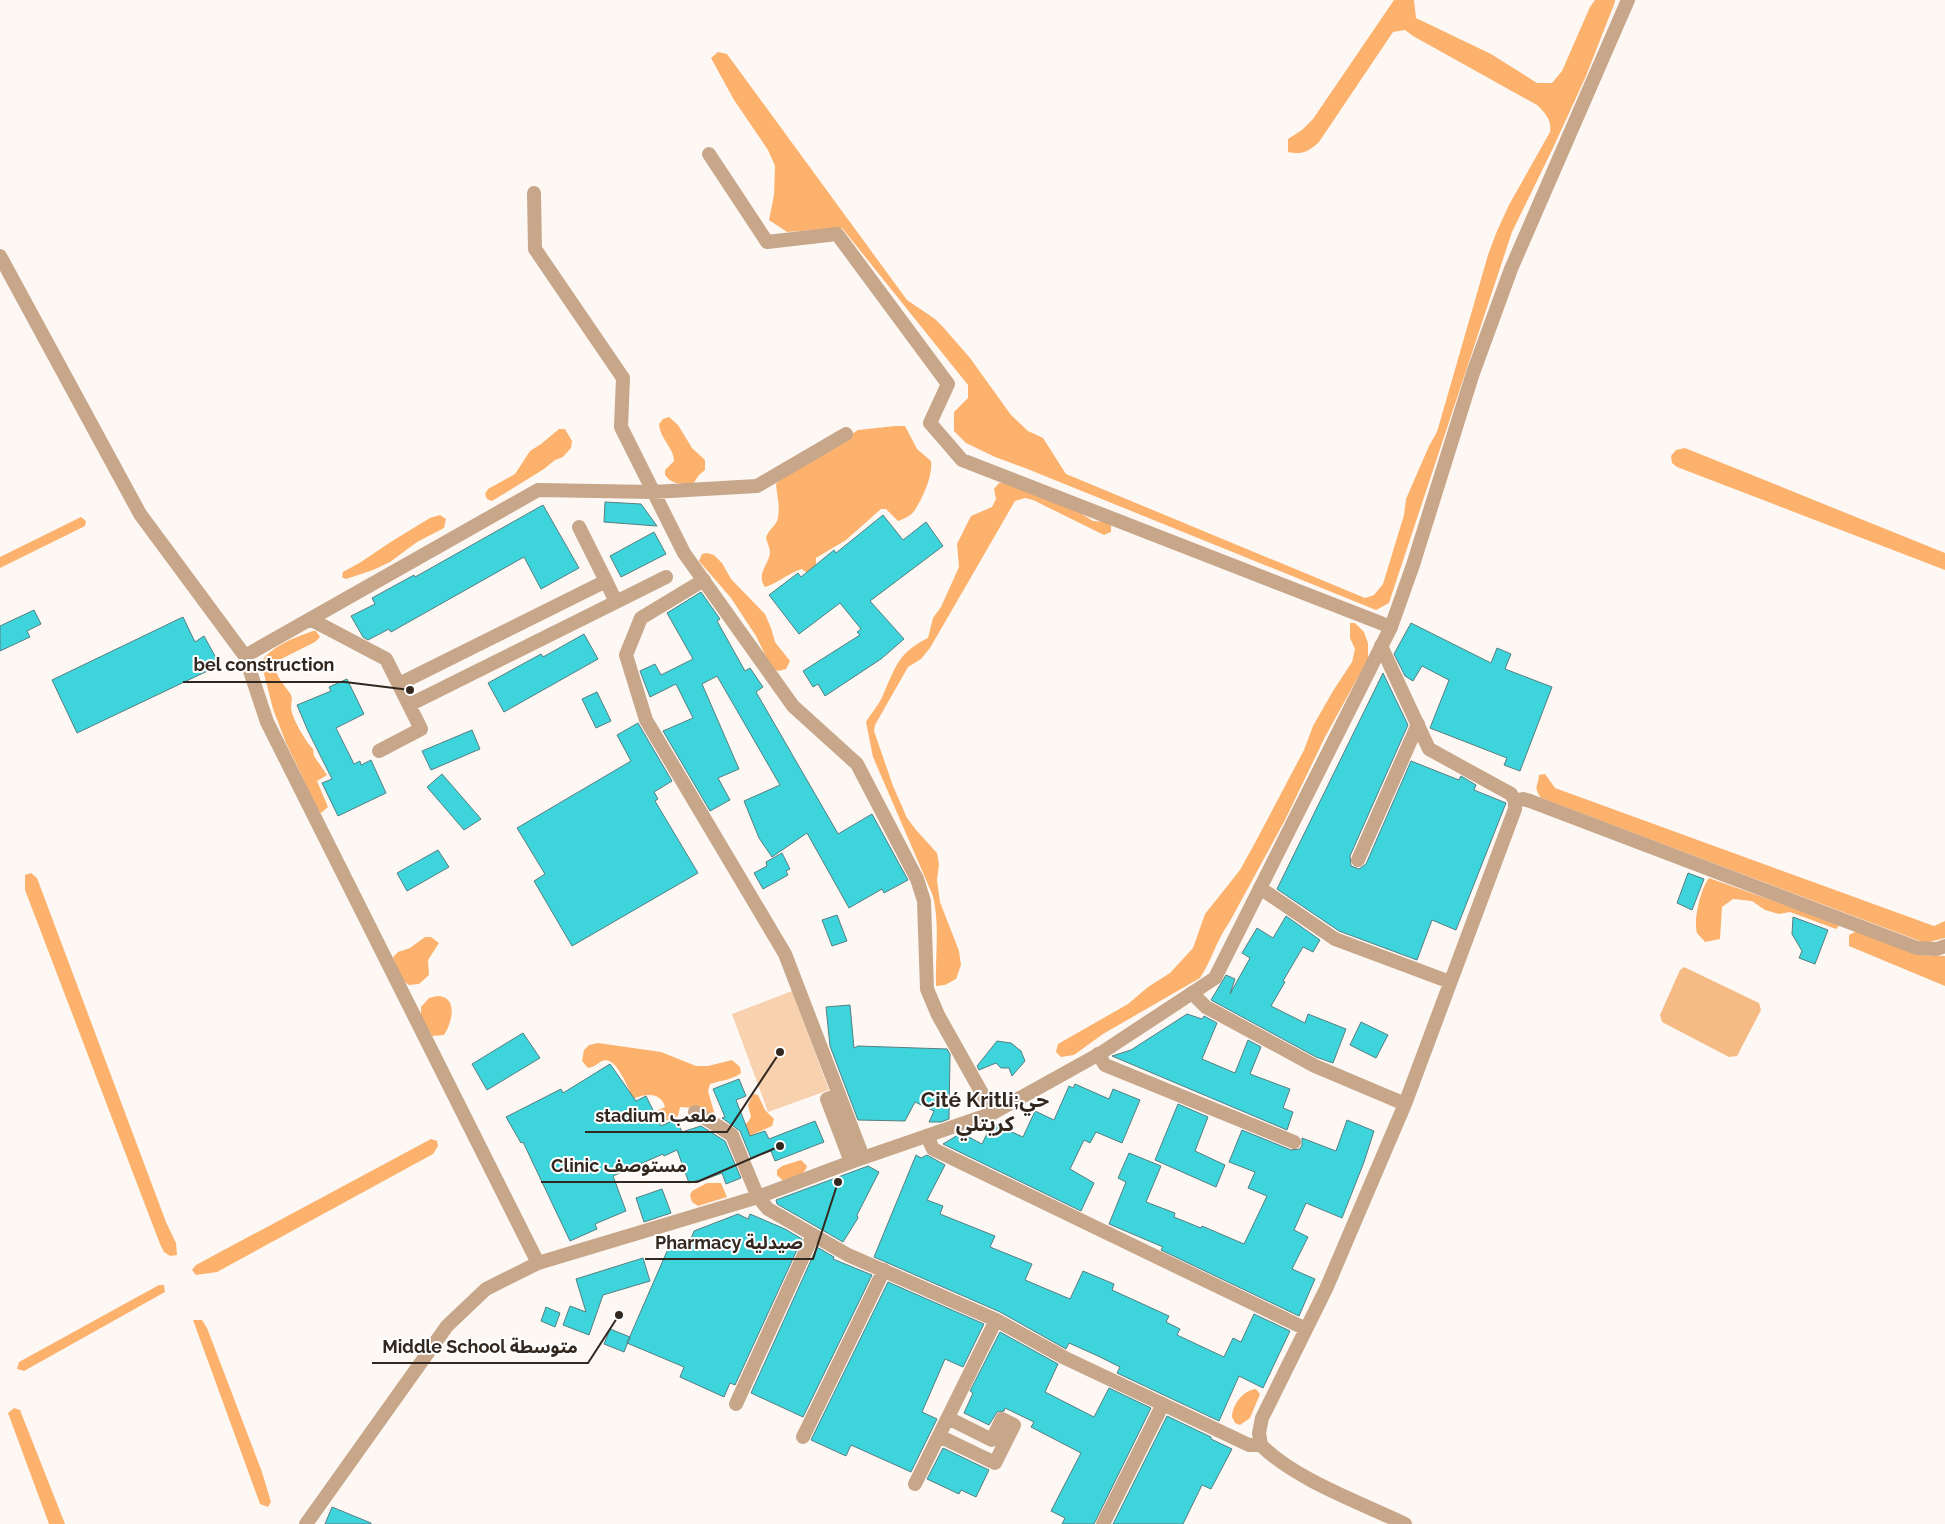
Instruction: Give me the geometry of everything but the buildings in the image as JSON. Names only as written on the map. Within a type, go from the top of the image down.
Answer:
[{"type":"street","points":[[306,1524],[447,1326],[486,1289],[538,1263],[758,1197],[857,1160],[993,1113],[1098,1054],[1215,978],[1390,627],[1413,565],[1473,373],[1511,269],[1628,0]]},
{"type":"street","points":[[709,154],[767,242],[837,234],[948,384],[930,424],[962,460],[1390,627]]},
{"type":"street","points":[[534,192],[535,250],[623,378],[621,427],[684,553],[793,706],[858,764],[917,879],[924,901],[927,989],[932,1004],[993,1113]]},
{"type":"street","points":[[0,256],[140,514],[244,656],[267,722],[538,1263]]},
{"type":"street","points":[[244,656],[538,490],[653,492],[756,486],[846,434]]},
{"type":"street","points":[[579,527],[616,602]]},
{"type":"street","points":[[409,704],[666,577]]},
{"type":"street","points":[[704,580],[640,618],[626,655],[646,720],[785,954],[838,1095],[827,1099],[857,1160]]},
{"type":"street","points":[[398,684],[606,581]]},
{"type":"street","points":[[310,619],[386,659],[421,730],[379,750]]},
{"type":"street","points":[[1381,646],[1429,749]]},
{"type":"street","points":[[1358,860],[1418,724]]},
{"type":"street","points":[[1405,1524],[1308,1478],[1281,1462],[1261,1445],[1259,1433],[1262,1418],[1329,1280],[1405,1104],[1512,818],[1515,801],[1511,794],[1411,739]]},
{"type":"street","points":[[1515,801],[1523,799],[1530,801],[1917,948],[1937,949],[1945,946]]},
{"type":"street","points":[[1260,888],[1335,939],[1450,982]]},
{"type":"street","points":[[1192,993],[1206,1007],[1315,1066],[1405,1104]]},
{"type":"street","points":[[1098,1054],[1105,1065],[1294,1142]]},
{"type":"street","points":[[695,1112],[732,1134],[758,1197],[768,1209],[848,1255],[996,1320],[1065,1358],[1249,1445],[1261,1445]]},
{"type":"street","points":[[927,1136],[933,1149],[1306,1329]]},
{"type":"street","points":[[736,1404],[813,1235]]},
{"type":"street","points":[[803,1437],[884,1270]]},
{"type":"street","points":[[915,1484],[996,1320]]},
{"type":"street","points":[[1103,1524],[1163,1404]]},
{"type":"street","points":[[939,1436],[995,1463],[1014,1425],[1002,1419],[992,1440],[948,1418]]},
{"type":"shaded area","points":[[1394,0],[1414,0],[1416,18],[1491,54],[1537,83],[1552,83],[1562,71],[1590,7],[1595,0],[1615,0],[1615,2],[1586,76],[1512,232],[1389,603],[1376,610],[995,457],[966,443],[954,431],[954,412],[968,398],[968,385],[842,228],[787,232],[769,220],[774,195],[775,166],[768,150],[734,100],[711,58],[718,52],[727,54],[907,300],[935,319],[943,327],[970,358],[1011,415],[1028,431],[1043,438],[1066,474],[1365,598],[1374,595],[1383,584],[1404,515],[1406,499],[1437,432],[1488,255],[1497,231],[1509,205],[1550,132],[1550,124],[1547,117],[1537,105],[1405,30],[1393,32],[1319,142],[1305,152],[1288,152],[1288,139],[1302,130],[1313,119]]},
{"type":"shaded area","points":[[669,417],[678,425],[692,448],[705,460],[705,470],[693,484],[674,482],[665,475],[665,470],[674,461],[672,452],[659,424],[663,419]]},
{"type":"shaded area","points":[[905,426],[917,449],[931,461],[927,486],[913,512],[898,521],[886,509],[881,509],[846,540],[816,558],[816,572],[808,574],[802,569],[765,587],[762,574],[770,553],[766,538],[777,521],[779,512],[776,484],[858,430]]},
{"type":"shaded area","points":[[559,429],[565,429],[572,441],[571,448],[563,457],[555,460],[544,469],[492,501],[487,499],[485,494],[488,489],[515,474],[530,451]]},
{"type":"shaded area","points":[[1685,448],[1945,553],[1945,570],[1677,467],[1672,463],[1671,456],[1676,450]]},
{"type":"shaded area","points":[[999,483],[1008,483],[1077,511],[1093,521],[1109,522],[1111,532],[1104,535],[1033,500],[1025,498],[1015,501],[930,648],[921,659],[908,667],[875,725],[874,731],[893,786],[907,818],[937,853],[939,864],[937,880],[940,902],[959,951],[961,965],[956,979],[945,985],[936,986],[937,929],[933,896],[873,757],[866,722],[881,699],[899,661],[910,649],[928,638],[933,618],[941,607],[959,567],[957,544],[971,516],[992,507],[996,499],[994,489]]},
{"type":"shaded area","points":[[440,515],[446,519],[444,528],[417,542],[390,562],[346,579],[342,577],[343,572],[430,518]]},
{"type":"shaded area","points":[[81,517],[86,521],[85,526],[0,568],[0,557]]},
{"type":"shaded area","points":[[702,554],[714,555],[722,563],[731,579],[765,614],[775,642],[790,661],[786,669],[778,671],[771,667],[756,636],[731,598],[699,561]]},
{"type":"shaded area","points":[[1350,623],[1355,623],[1364,632],[1368,643],[1368,659],[1325,737],[1285,820],[1200,978],[1103,1034],[1074,1055],[1061,1057],[1056,1052],[1058,1044],[1128,1004],[1148,987],[1170,973],[1193,948],[1205,914],[1240,870],[1304,750],[1313,726],[1352,662],[1355,649],[1350,638]]},
{"type":"shaded area","points":[[316,631],[320,637],[315,642],[283,658],[276,667],[276,672],[292,696],[291,707],[296,723],[327,775],[317,781],[328,807],[321,813],[314,806],[286,743],[273,709],[261,662],[271,651],[292,639]]},
{"type":"shaded area","points":[[1545,774],[1555,788],[1934,926],[1945,921],[1945,938],[1925,943],[1541,798],[1537,791],[1537,786],[1539,775]]},
{"type":"shaded area","points":[[31,873],[37,878],[166,1222],[176,1243],[177,1255],[170,1256],[164,1252],[160,1244],[25,890],[25,875]]},
{"type":"shaded area","points":[[1709,878],[1836,923],[1839,926],[1836,929],[1790,912],[1779,914],[1765,910],[1752,901],[1733,899],[1722,907],[1720,939],[1705,942],[1697,933],[1696,920],[1701,896]]},
{"type":"shaded area","points":[[1857,931],[1918,955],[1945,956],[1945,986],[1849,946],[1849,935]]},
{"type":"shaded area","points":[[425,937],[431,937],[439,943],[428,960],[429,975],[419,984],[409,985],[402,980],[393,957],[398,952],[410,948]]},
{"type":"shaded area","points":[[1684,967],[1759,1003],[1761,1010],[1737,1056],[1729,1057],[1662,1022],[1660,1015],[1680,970]]},
{"type":"shaded area","points":[[792,991],[829,1090],[768,1112],[732,1014]]},
{"type":"shaded area","points":[[437,996],[448,1000],[452,1011],[444,1035],[432,1036],[421,1016],[421,1007],[429,998]]},
{"type":"shaded area","points":[[598,1043],[661,1052],[696,1066],[708,1066],[732,1060],[740,1067],[741,1073],[710,1084],[708,1091],[714,1112],[710,1117],[694,1108],[680,1107],[678,1116],[658,1124],[652,1113],[665,1107],[659,1098],[649,1095],[628,1101],[623,1095],[630,1091],[615,1065],[607,1060],[588,1068],[582,1061],[584,1050],[589,1045]]},
{"type":"shaded area","points":[[753,1094],[758,1095],[765,1110],[774,1119],[772,1126],[747,1137],[741,1127],[751,1117],[748,1105]]},
{"type":"shaded area","points":[[431,1139],[437,1141],[438,1146],[433,1154],[217,1272],[196,1275],[192,1270],[196,1265]]},
{"type":"shaded area","points":[[801,1160],[807,1166],[800,1175],[782,1180],[777,1175],[777,1170],[782,1166]]},
{"type":"shaded area","points":[[707,1183],[721,1183],[727,1197],[698,1206],[692,1202],[690,1195],[692,1191]]},
{"type":"shaded area","points":[[159,1285],[164,1285],[165,1292],[24,1371],[17,1369],[19,1362]]},
{"type":"shaded area","points":[[193,1320],[202,1320],[207,1328],[262,1472],[271,1502],[268,1507],[260,1504]]},
{"type":"shaded area","points":[[1256,1389],[1260,1394],[1250,1418],[1240,1425],[1235,1423],[1232,1412],[1236,1403],[1247,1392]]},
{"type":"shaded area","points":[[14,1408],[20,1410],[65,1524],[49,1524],[8,1413]]},
{"type":"place","name":"bel construction","points":[[410,690]]},
{"type":"place","name":"stadium ملعب","points":[[780,1052]]},
{"type":"place","name":"Clinic مستوصف","points":[[780,1146]]},
{"type":"place","name":"Pharmacy صيدلية","points":[[838,1182]]},
{"type":"place","name":"Middle School متوسطة","points":[[619,1315]]},
{"type":"district","name":"Cité Kritli;حي كريتلي","points":[[985,1111]]}]
